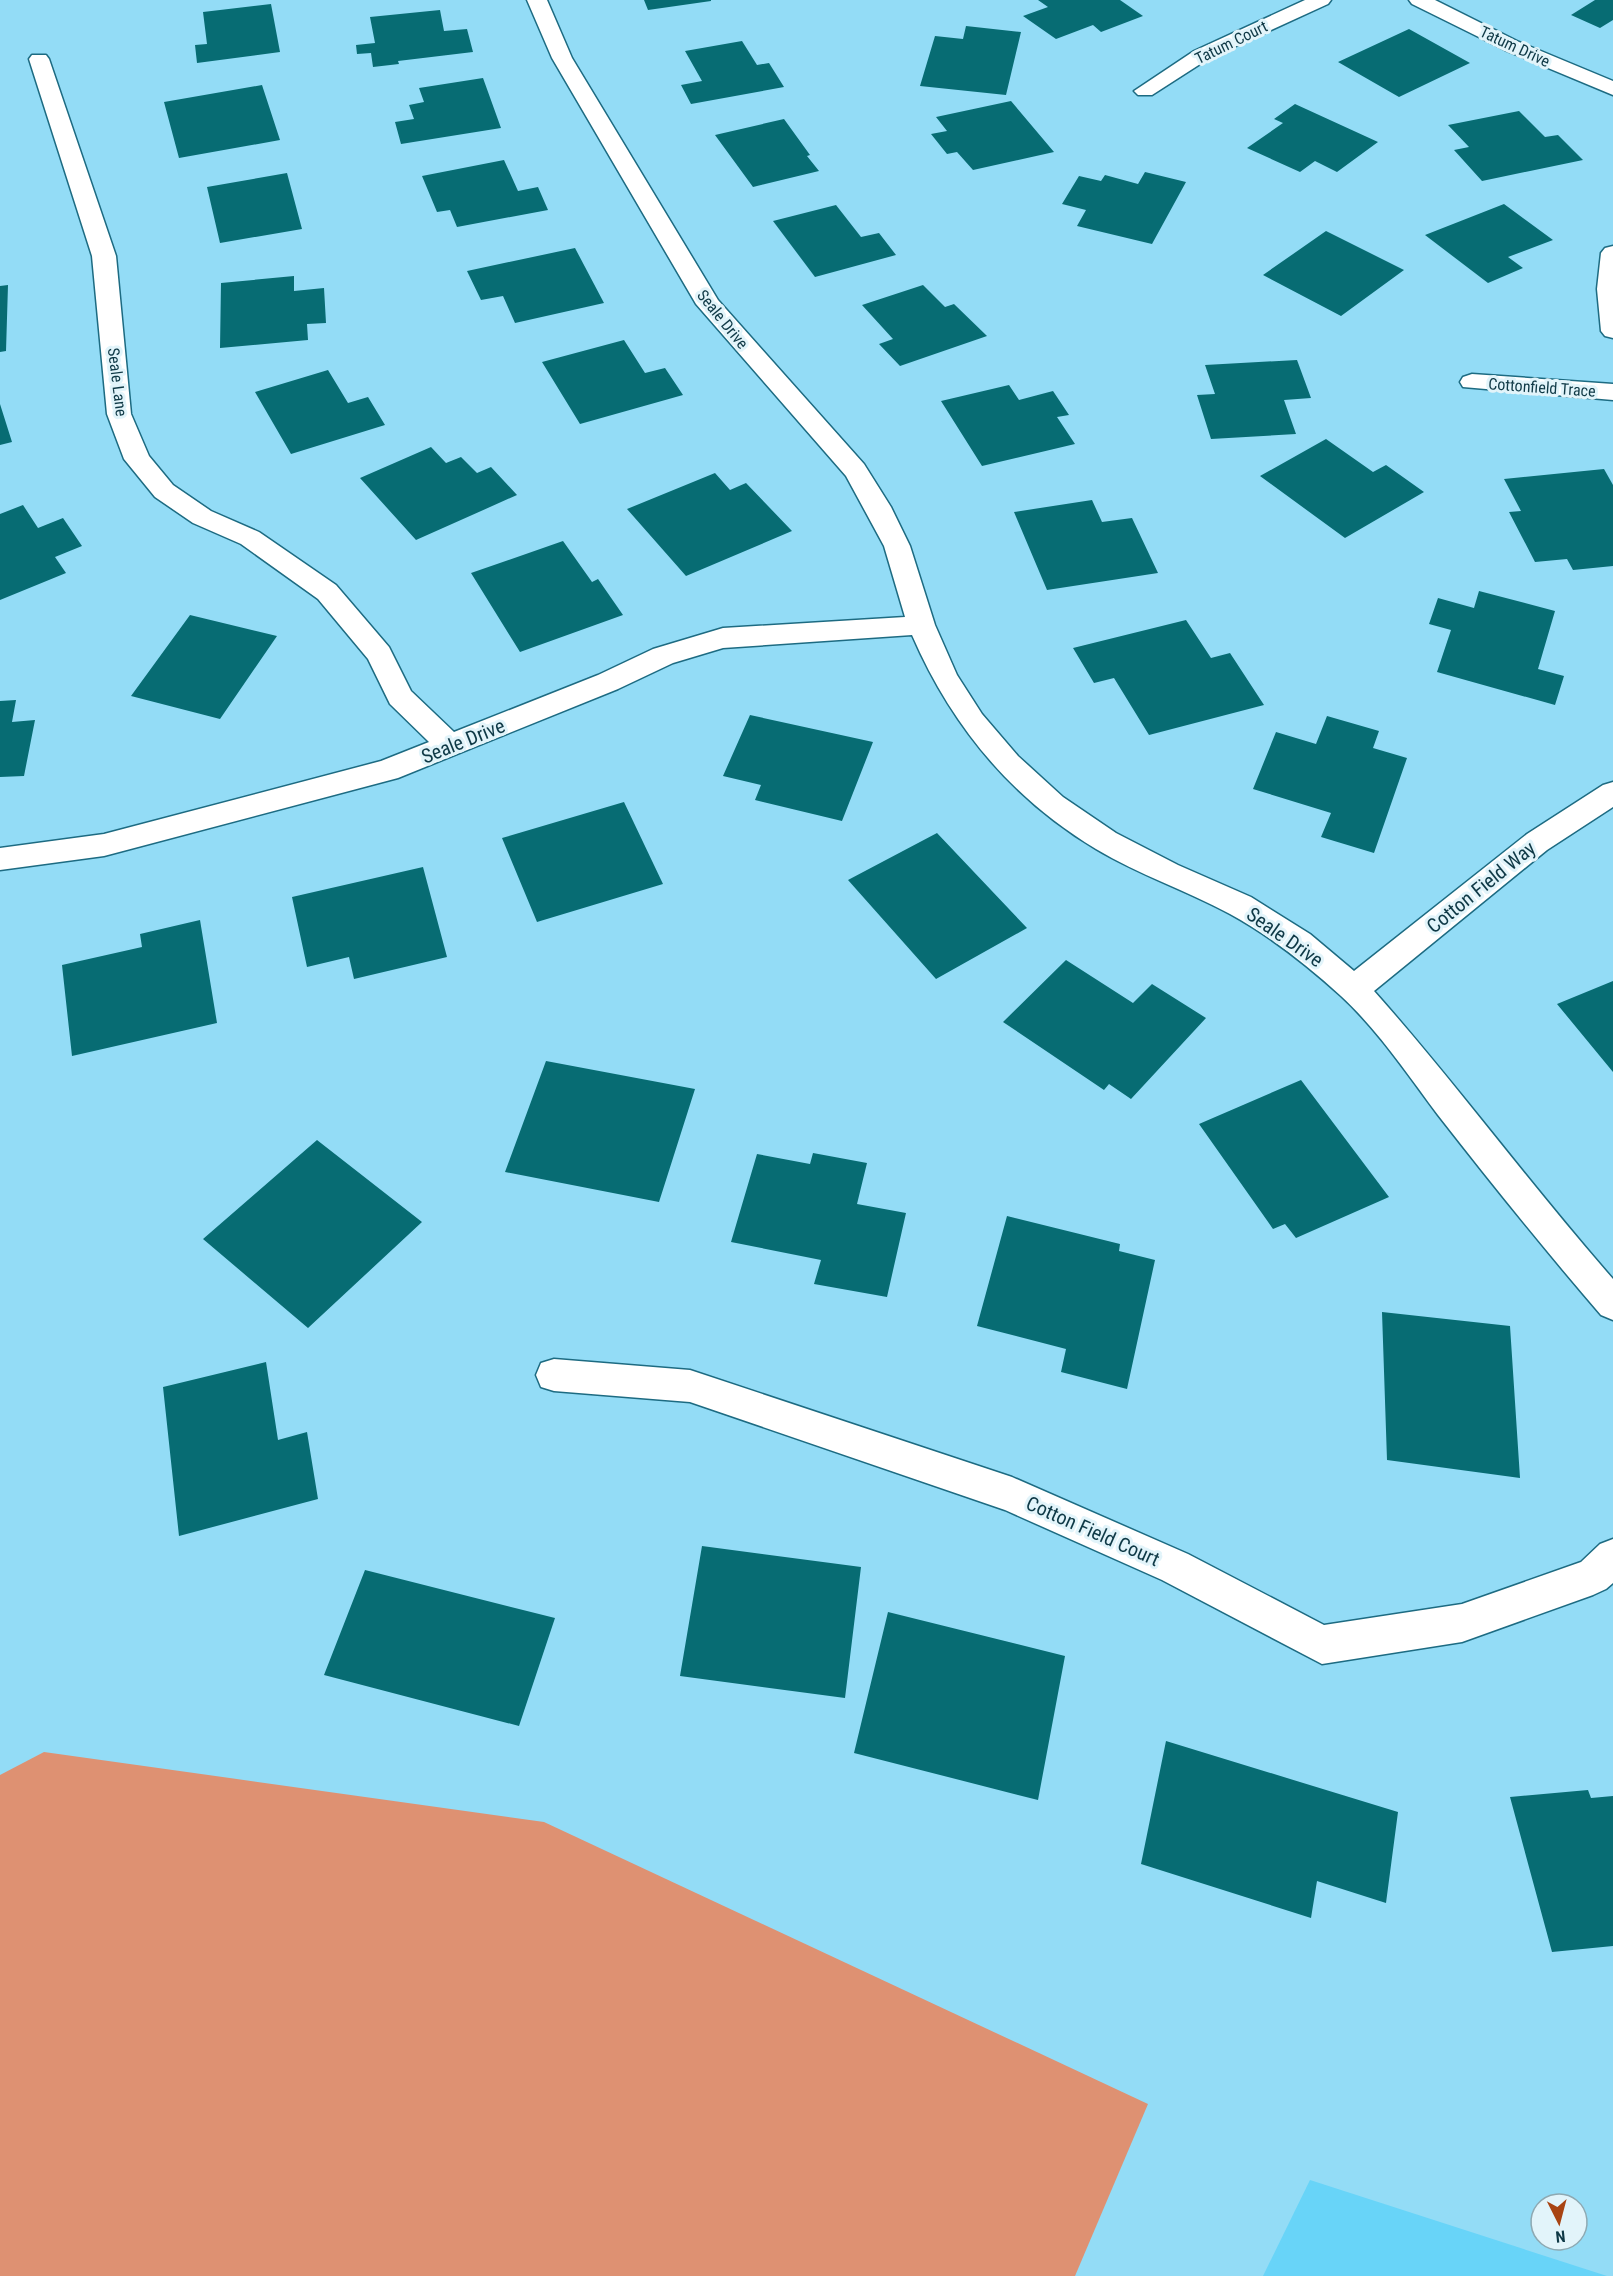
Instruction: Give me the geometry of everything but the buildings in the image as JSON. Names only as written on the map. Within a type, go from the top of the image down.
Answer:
[{"type":"street","name":"Seale Drive","points":[[537,0],[562,58],[708,304],[855,470],[873,497],[897,546],[921,625],[944,677],[972,721],[1008,764],[1053,804],[1106,841],[1167,873],[1240,905],[1299,943],[1354,989],[1400,1042],[1546,1227],[1613,1304]]},
{"type":"street","name":"Tatum Court","points":[[1145,91],[1200,55],[1320,0]]},
{"type":"street","name":"Tatum Drive","points":[[1419,0],[1512,46],[1613,89]]},
{"type":"street","name":"Seale Lane","points":[[39,59],[105,256],[119,414],[137,459],[164,490],[202,517],[250,538],[327,592],[379,654],[400,697],[451,746]]},
{"type":"street","points":[[1613,252],[1609,289],[1613,331]]},
{"type":"street","name":"Cottonfield Trace","points":[[1472,382],[1613,392]]},
{"type":"street","name":"Seale Drive","points":[[0,859],[104,845],[388,770],[608,682],[663,656],[723,638],[921,625]]},
{"type":"street","name":"Cotton Field Way","points":[[1354,989],[1537,842],[1613,793]]},
{"type":"street","name":"Cotton Field Court","points":[[554,1375],[690,1386],[1012,1495],[1175,1567],[1323,1645],[1462,1623],[1593,1576],[1613,1557]]},
{"type":"shaded area","points":[[44,1752],[544,1822],[1148,2104],[1075,2276],[0,2276],[0,1775]]},
{"type":"shaded area","points":[[1310,2180],[1607,2276],[1263,2276]]}]
